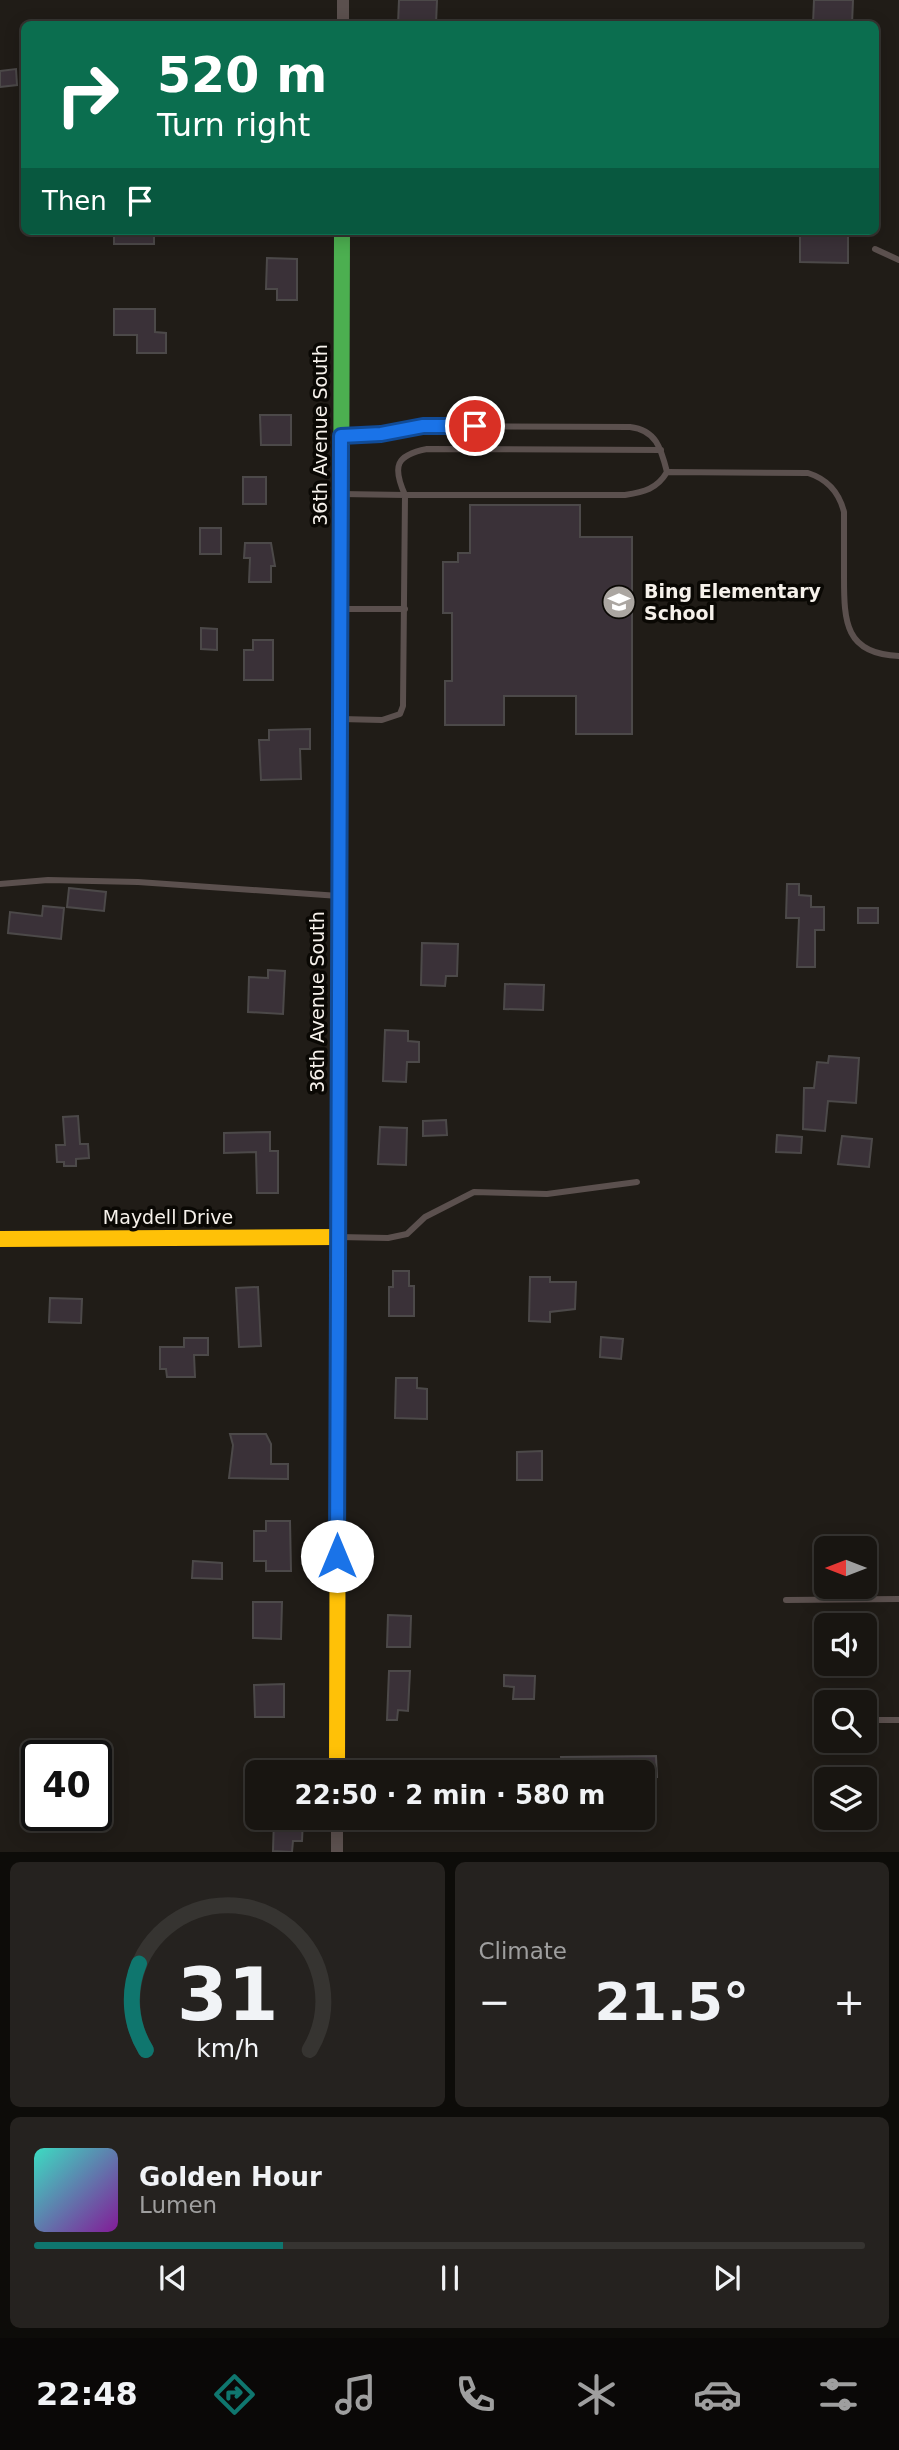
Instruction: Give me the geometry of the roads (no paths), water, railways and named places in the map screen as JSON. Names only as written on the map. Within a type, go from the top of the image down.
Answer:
[{"type":"street","points":[[343,0],[343,21]]},
{"type":"street","name":"36th Avenue South","points":[[337,1760],[342,235]]},
{"type":"street","name":"Maydell Drive","points":[[0,1239],[337,1237]]},
{"type":"street","points":[[337,1830],[337,1852]]},
{"type":"lane","points":[[876,249],[899,260]]},
{"type":"lane","points":[[341,436],[381,434],[423,426],[642,428],[653,436],[661,450],[667,471],[658,485],[645,492],[625,495],[341,494]]},
{"type":"lane","points":[[340,719],[382,720],[400,715],[404,679],[405,495],[398,472],[400,459],[406,453],[427,449],[661,450]]},
{"type":"lane","points":[[667,471],[808,473],[825,481],[841,500],[844,512],[844,605],[850,633],[870,651],[899,656]]},
{"type":"lane","points":[[340,609],[405,609]]},
{"type":"lane","points":[[0,884],[48,880],[138,882],[339,896]]},
{"type":"lane","points":[[337,1237],[388,1238],[407,1234],[425,1217],[474,1192],[547,1194],[637,1182]]},
{"type":"lane","points":[[786,1600],[899,1599]]},
{"type":"lane","points":[[877,1720],[899,1720]]},
{"type":"place","name":"Bing Elementary School","points":[[619,602]]}]
